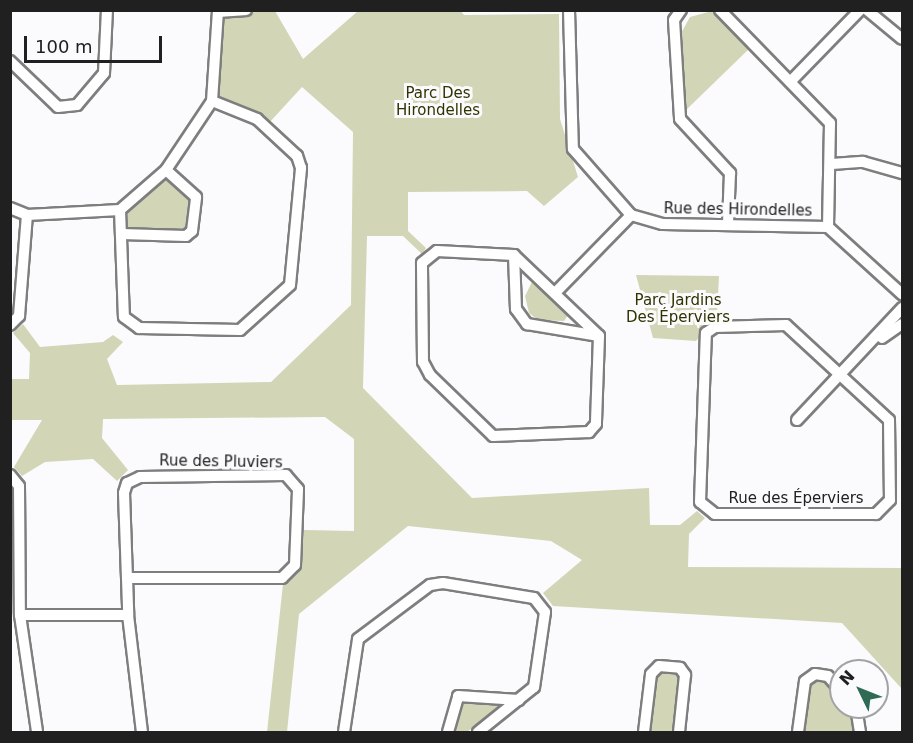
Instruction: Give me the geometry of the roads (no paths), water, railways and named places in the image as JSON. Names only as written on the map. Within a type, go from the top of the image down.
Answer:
[{"type":"street","points":[[10,61],[58,107],[77,105],[104,73],[107,10]]},
{"type":"street","points":[[10,207],[27,215],[120,210],[166,170],[212,101],[218,11],[246,10]]},
{"type":"street","points":[[555,293],[631,215],[573,149],[569,10]]},
{"type":"street","points":[[681,10],[674,20],[680,119],[730,173],[728,223]]},
{"type":"street","points":[[720,10],[830,123],[832,164],[828,227]]},
{"type":"street","points":[[791,81],[860,10]]},
{"type":"street","points":[[867,10],[903,39]]},
{"type":"street","points":[[120,210],[124,317],[140,328],[240,330],[290,285],[301,168],[297,156],[257,119],[212,101]]},
{"type":"street","points":[[832,164],[863,162],[903,173]]},
{"type":"street","points":[[122,234],[186,236],[192,231],[195,197],[166,170]]},
{"type":"street","points":[[10,325],[19,316],[16,234],[27,215]]},
{"type":"street","name":"Rue des Hirondelles","points":[[631,215],[663,224],[728,223],[828,227],[903,294]]},
{"type":"street","points":[[437,251],[514,255],[599,336],[596,424],[590,432],[493,436],[481,428],[423,362],[423,264],[437,251]]},
{"type":"street","points":[[514,255],[516,309],[527,324],[599,336]]},
{"type":"street","points":[[797,420],[876,341],[903,308]]},
{"type":"street","points":[[876,341],[903,324]]},
{"type":"street","name":"Rue des Éperviers","points":[[786,325],[842,374],[893,428],[890,500],[884,509],[876,514],[706,510],[700,502],[706,333],[715,327],[786,325]]},
{"type":"street","points":[[10,475],[19,486],[20,615],[37,732]]},
{"type":"street","name":"Rue des Pluviers","points":[[127,578],[282,578],[295,566],[298,489],[286,475],[134,478],[124,493],[128,615],[142,732]]},
{"type":"street","points":[[344,732],[358,639],[430,585],[534,598],[542,603],[537,678],[519,700],[485,730]]},
{"type":"street","points":[[20,615],[128,615]]},
{"type":"street","points":[[644,732],[651,674],[659,666],[680,668],[685,675],[679,732]]},
{"type":"street","points":[[798,732],[805,681],[815,674],[829,677]]},
{"type":"street","points":[[448,732],[458,696],[519,700]]},
{"type":"park label","name":"Parc Des Hirondelles","points":[[438,102]]},
{"type":"park label","name":"Parc Jardins Des Éperviers","points":[[678,308]]}]
